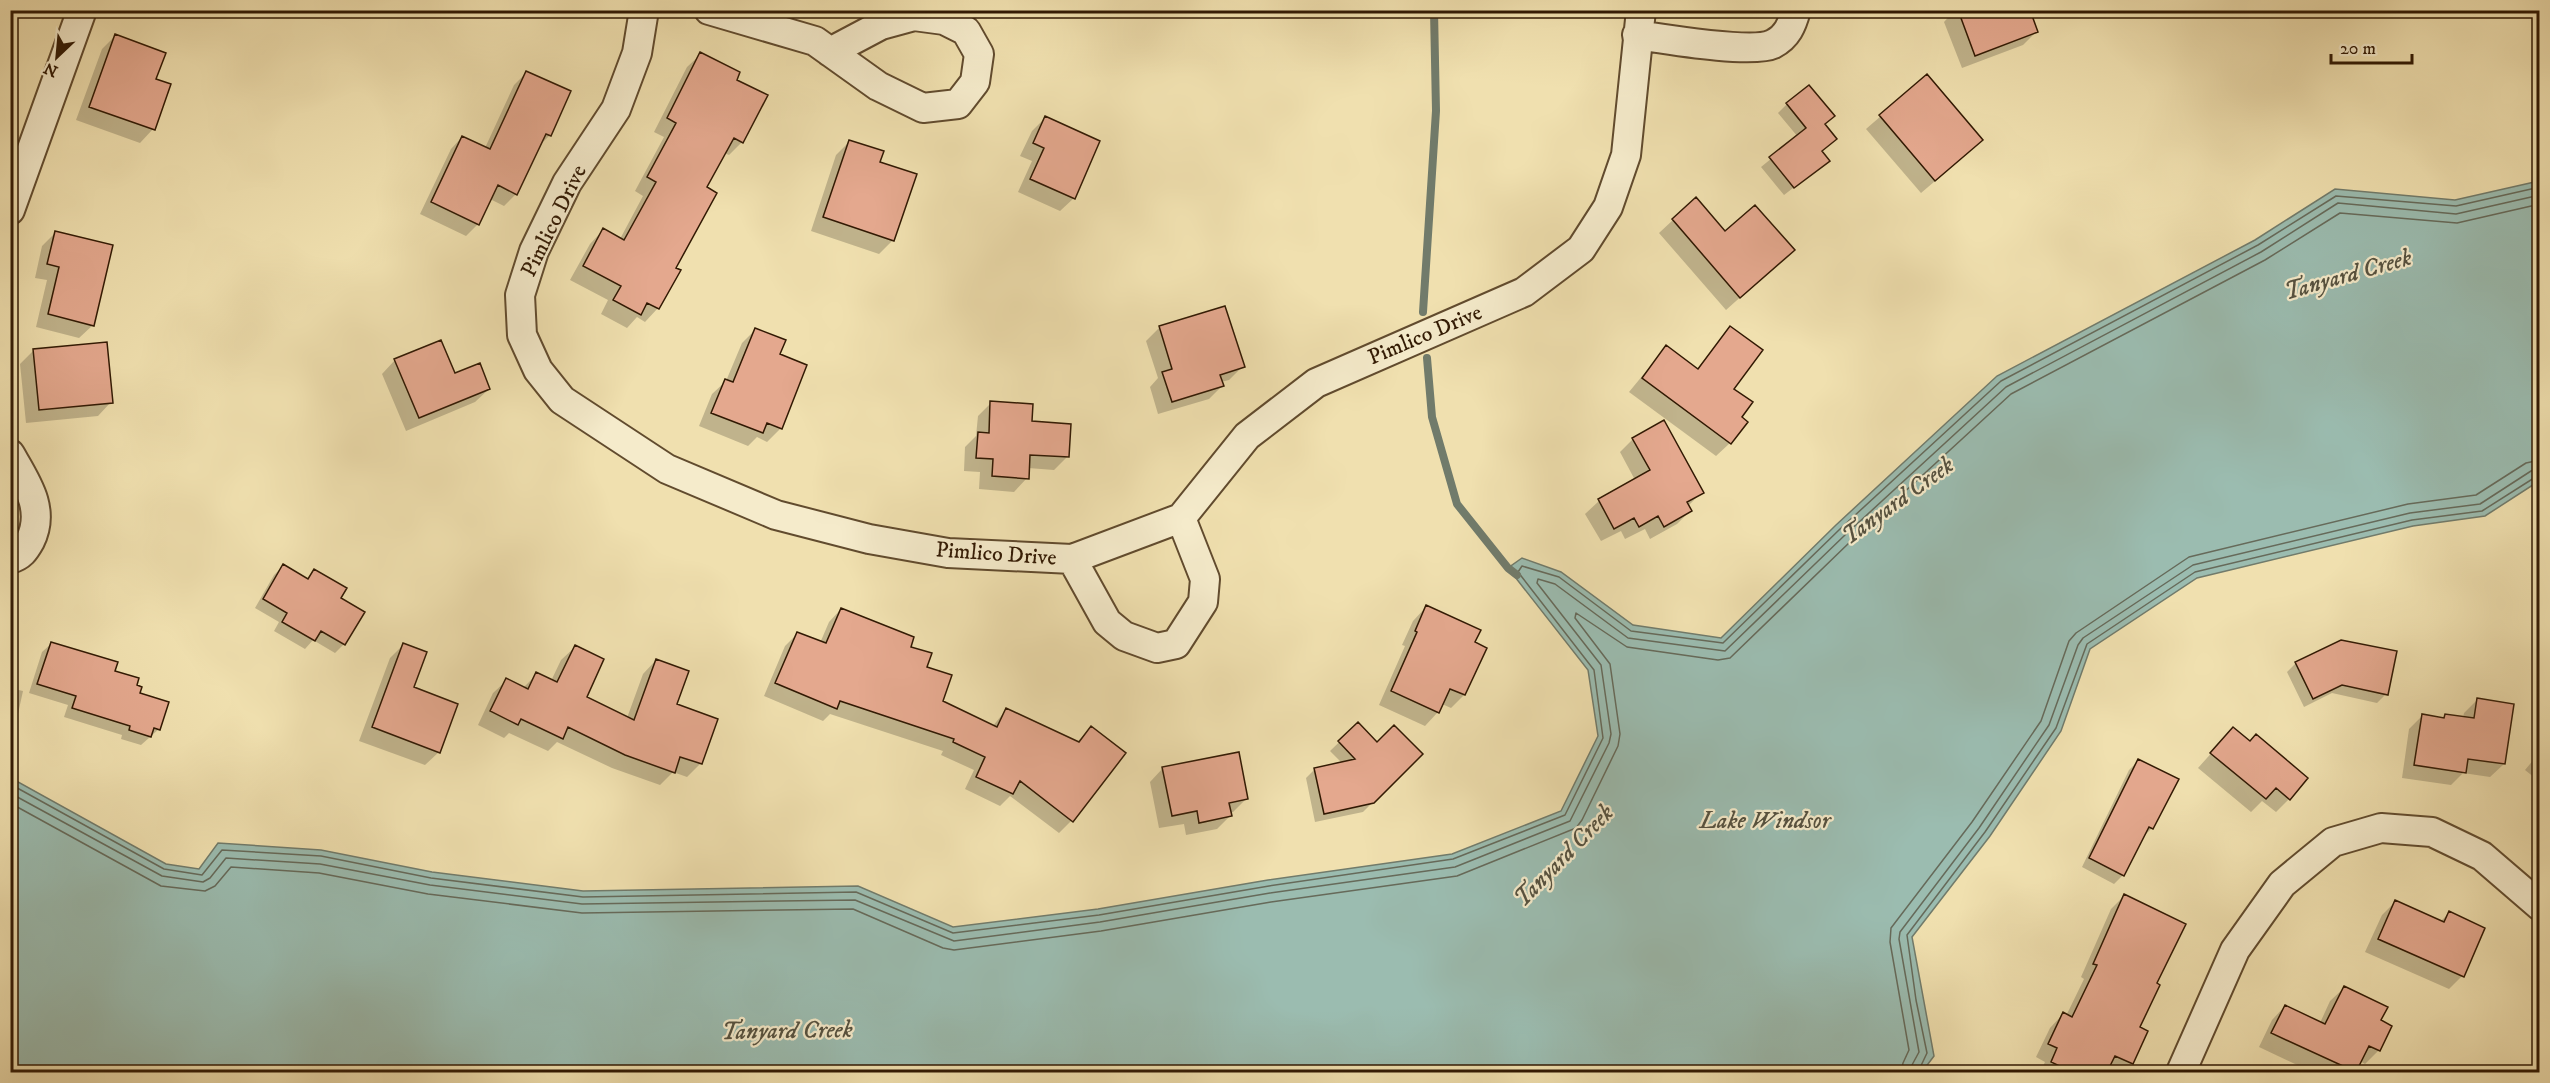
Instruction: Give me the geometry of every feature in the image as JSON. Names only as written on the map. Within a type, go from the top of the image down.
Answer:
[{"type":"street","points":[[10,210],[82,10]]},
{"type":"street","name":"Pimlico Drive","points":[[644,10],[637,53],[616,109],[567,183],[534,251],[520,295],[522,335],[538,370],[562,400],[667,469],[776,515],[869,539],[948,553],[1072,559],[1181,518],[1247,436],[1316,382],[1524,292],[1581,249],[1608,207],[1626,155],[1639,23]]},
{"type":"street","points":[[709,10],[815,41],[830,52],[878,86],[923,108],[958,104],[975,82],[979,54],[966,31],[944,20],[914,16],[881,25],[830,52]]},
{"type":"street","points":[[1639,23],[1754,49],[1773,44],[1790,30],[1796,10]]},
{"type":"street","points":[[10,454],[34,500],[38,517],[34,532],[26,547],[19,556],[10,559]]},
{"type":"street","points":[[1072,559],[1107,622],[1124,636],[1157,648],[1176,644],[1203,602],[1205,579],[1181,518]]},
{"type":"street","points":[[2181,1072],[2235,950],[2282,884],[2333,842],[2381,828],[2432,832],[2482,856],[2540,906]]},
{"type":"water","name":"Lake Windsor","points":[[2539,181],[2539,481],[2485,516],[2413,526],[2197,578],[2090,649],[2061,731],[1990,836],[1912,937],[1934,1056],[1922,1072],[11,1072],[11,778],[166,864],[199,869],[218,843],[321,850],[432,872],[583,891],[858,886],[953,927],[1098,909],[1268,880],[1452,854],[1561,811],[1598,736],[1588,670],[1508,568],[1522,558],[1561,572],[1633,625],[1721,638],[1836,525],[1997,376],[2255,240],[2335,189],[2455,200]]},
{"type":"building","points":[[1958,10],[2030,10],[2038,32],[1975,56]]},
{"type":"building","points":[[115,34],[166,53],[156,79],[171,84],[155,130],[89,107]]},
{"type":"building","points":[[700,52],[740,72],[737,80],[768,95],[743,143],[734,138],[707,187],[717,193],[676,268],[681,270],[659,309],[647,303],[641,315],[613,300],[621,286],[583,266],[603,228],[624,240],[656,182],[647,177],[676,123],[667,118]]},
{"type":"building","points":[[526,71],[571,91],[551,136],[546,134],[517,195],[498,185],[479,225],[431,202],[462,136],[490,149]]},
{"type":"building","points":[[1927,74],[1983,140],[1935,181],[1879,115]]},
{"type":"building","points":[[1809,85],[1835,116],[1825,124],[1837,139],[1822,151],[1830,161],[1794,188],[1769,157],[1806,128],[1786,103]]},
{"type":"building","points":[[1045,116],[1100,141],[1075,199],[1030,179],[1044,148],[1033,143]]},
{"type":"building","points":[[849,140],[884,151],[880,162],[917,174],[894,241],[823,217]]},
{"type":"building","points":[[1696,197],[1725,231],[1755,205],[1795,250],[1740,298],[1672,219]]},
{"type":"building","points":[[55,231],[113,245],[94,326],[48,314],[59,267],[47,264]]},
{"type":"building","points":[[1225,306],[1245,367],[1220,375],[1224,386],[1172,402],[1162,372],[1172,369],[1159,326]]},
{"type":"building","points":[[1730,326],[1763,350],[1734,389],[1753,402],[1742,417],[1748,422],[1731,444],[1642,378],[1666,345],[1698,369]]},
{"type":"building","points":[[755,328],[786,340],[780,354],[807,365],[782,429],[767,423],[763,433],[711,413],[725,379],[733,382]]},
{"type":"building","points":[[441,340],[455,373],[480,363],[490,389],[419,418],[394,359]]},
{"type":"building","points":[[107,342],[113,403],[39,410],[33,349]]},
{"type":"building","points":[[990,401],[1033,404],[1032,421],[1071,424],[1069,457],[1030,455],[1029,479],[992,476],[993,459],[976,458],[978,432],[989,433]]},
{"type":"building","points":[[1664,420],[1704,493],[1687,502],[1692,511],[1664,527],[1658,516],[1639,527],[1634,518],[1614,529],[1598,499],[1650,470],[1632,438]]},
{"type":"building","points":[[283,564],[308,579],[314,569],[347,588],[341,598],[365,612],[345,645],[321,631],[315,641],[282,622],[287,613],[263,599]]},
{"type":"building","points":[[1426,605],[1481,630],[1475,642],[1487,648],[1465,695],[1450,689],[1439,713],[1391,691],[1417,632],[1415,631]]},
{"type":"building","points":[[841,608],[914,637],[911,647],[932,653],[927,667],[952,675],[943,701],[997,727],[1006,708],[1079,742],[1091,726],[1126,753],[1073,822],[1020,781],[1013,794],[976,777],[985,757],[953,742],[954,739],[840,701],[837,709],[775,683],[797,632],[826,643]]},
{"type":"building","points":[[2341,640],[2397,651],[2388,695],[2342,685],[2313,699],[2295,662]]},
{"type":"building","points":[[51,642],[118,662],[115,671],[139,678],[137,685],[142,687],[140,693],[169,702],[160,730],[154,728],[151,737],[129,730],[130,726],[72,708],[76,696],[37,684]]},
{"type":"building","points":[[403,643],[427,652],[414,687],[458,704],[440,753],[372,727]]},
{"type":"building","points":[[575,645],[604,659],[587,697],[634,720],[656,659],[689,671],[677,704],[718,719],[702,764],[680,757],[675,773],[625,755],[568,727],[563,739],[521,719],[518,725],[490,711],[506,678],[528,689],[536,672],[557,682]]},
{"type":"building","points":[[2477,698],[2514,704],[2505,764],[2468,759],[2466,773],[2414,765],[2422,714],[2444,718],[2445,714],[2474,718]]},
{"type":"building","points":[[1358,722],[1377,742],[1394,725],[1423,754],[1374,803],[1324,814],[1314,768],[1355,759],[1338,741]]},
{"type":"building","points":[[2233,727],[2250,741],[2256,734],[2308,778],[2290,800],[2276,788],[2266,799],[2210,753]]},
{"type":"building","points":[[1239,752],[1248,799],[1229,803],[1232,816],[1199,823],[1197,811],[1172,816],[1162,767]]},
{"type":"building","points":[[2138,759],[2179,779],[2153,829],[2149,827],[2124,876],[2089,858]]},
{"type":"building","points":[[2124,894],[2186,924],[2157,983],[2160,985],[2140,1027],[2148,1031],[2133,1064],[2115,1056],[2107,1072],[2072,1072],[2051,1062],[2057,1048],[2048,1044],[2063,1012],[2072,1017],[2097,965],[2093,964]]},
{"type":"building","points":[[2395,900],[2444,922],[2449,911],[2485,928],[2464,977],[2378,939]]},
{"type":"building","points":[[2344,986],[2388,1007],[2381,1020],[2392,1026],[2380,1051],[2369,1046],[2356,1072],[2271,1033],[2285,1005],[2325,1024]]},
{"type":"waterway","points":[[1423,312],[1436,111],[1434,10]]},
{"type":"waterway","points":[[1427,358],[1432,417],[1457,504],[1508,568],[1517,575]]},
{"type":"water label","name":"Tanyard Creek","points":[[2348,275]]},
{"type":"water label","name":"Tanyard Creek","points":[[1898,501]]},
{"type":"water label","name":"Tanyard Creek","points":[[1564,856]]},
{"type":"water label","name":"Tanyard Creek","points":[[787,1031]]}]
